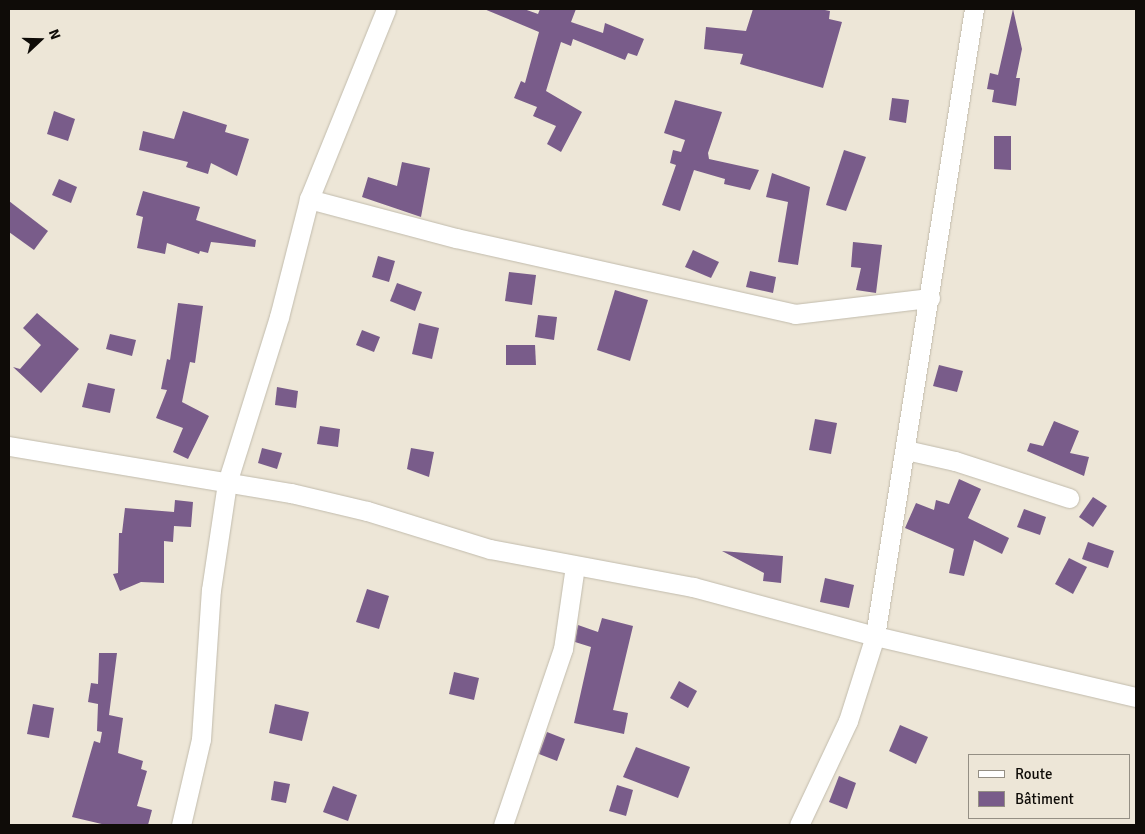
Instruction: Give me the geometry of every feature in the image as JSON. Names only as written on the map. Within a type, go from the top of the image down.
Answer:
[{"type":"street","points":[[181,825],[201,739],[211,590],[227,483],[279,317],[309,199],[386,9]]},
{"type":"street","points":[[804,824],[848,721],[874,636],[906,450],[911,388],[930,298],[974,9]]},
{"type":"street","points":[[309,199],[456,238],[795,314],[930,298]]},
{"type":"street","points":[[9,446],[291,493],[367,511],[490,549],[692,588],[874,636],[1136,697]]},
{"type":"street","points":[[906,450],[955,461],[1069,498]]},
{"type":"street","points":[[503,825],[563,649],[574,566]]},
{"type":"building","points":[[484,9],[524,9],[538,14],[540,9],[576,9],[571,22],[603,33],[605,23],[644,39],[637,56],[628,53],[625,60],[573,39],[571,46],[561,42],[546,91],[582,112],[561,152],[547,144],[556,126],[533,116],[537,107],[514,98],[521,81],[525,83],[539,32]]},
{"type":"building","points":[[753,9],[820,9],[830,11],[829,19],[842,22],[823,88],[740,64],[743,54],[704,49],[706,27],[746,31]]},
{"type":"building","points":[[1013,9],[1022,49],[1016,78],[1020,78],[1016,106],[992,102],[994,90],[987,89],[990,73],[998,75]]},
{"type":"building","points":[[892,98],[909,100],[906,123],[889,120]]},
{"type":"building","points":[[675,100],[722,112],[708,153],[709,159],[759,170],[750,190],[724,184],[725,179],[694,170],[680,211],[662,205],[676,165],[670,163],[673,150],[681,152],[685,140],[664,133]]},
{"type":"building","points":[[54,111],[75,119],[68,141],[47,134]]},
{"type":"building","points":[[183,111],[227,125],[225,132],[249,139],[237,176],[211,163],[208,174],[186,167],[188,162],[139,150],[143,131],[174,139]]},
{"type":"building","points":[[994,136],[1011,136],[1011,170],[994,169]]},
{"type":"building","points":[[844,150],[866,157],[846,211],[826,205]]},
{"type":"building","points":[[402,162],[430,168],[421,217],[362,197],[368,177],[397,186]]},
{"type":"building","points":[[772,173],[810,187],[798,265],[778,262],[788,202],[766,197]]},
{"type":"building","points":[[59,179],[77,187],[71,203],[52,195]]},
{"type":"building","points":[[143,191],[200,207],[196,220],[256,240],[255,247],[211,242],[208,253],[200,251],[199,254],[167,243],[165,254],[137,248],[143,217],[136,215]]},
{"type":"building","points":[[9,201],[48,231],[34,250],[9,232]]},
{"type":"building","points":[[853,242],[882,245],[876,293],[856,290],[861,268],[851,267]]},
{"type":"building","points":[[693,250],[719,262],[711,278],[685,267]]},
{"type":"building","points":[[378,256],[395,261],[389,282],[372,277]]},
{"type":"building","points":[[750,271],[776,277],[773,293],[746,287]]},
{"type":"building","points":[[509,272],[536,275],[532,305],[505,301]]},
{"type":"building","points":[[397,283],[422,292],[415,311],[390,301]]},
{"type":"building","points":[[615,290],[648,300],[630,361],[597,350]]},
{"type":"building","points":[[178,303],[203,306],[195,363],[190,362],[182,402],[209,416],[188,459],[173,452],[183,428],[156,418],[167,390],[161,389],[167,359],[170,360]]},
{"type":"building","points":[[37,313],[79,349],[41,393],[13,367],[20,369],[41,345],[23,328]]},
{"type":"building","points":[[538,315],[557,317],[554,340],[535,337]]},
{"type":"building","points":[[419,323],[439,328],[432,359],[412,354]]},
{"type":"building","points":[[362,330],[380,337],[374,352],[356,345]]},
{"type":"building","points":[[110,334],[136,340],[132,356],[106,349]]},
{"type":"building","points":[[506,345],[535,345],[536,365],[506,365]]},
{"type":"building","points":[[939,365],[963,371],[957,392],[933,386]]},
{"type":"building","points":[[88,383],[115,389],[110,413],[82,407]]},
{"type":"building","points":[[277,387],[298,391],[296,408],[275,405]]},
{"type":"building","points":[[815,419],[837,423],[831,454],[809,450]]},
{"type":"building","points":[[1054,421],[1079,431],[1070,453],[1089,457],[1084,476],[1027,451],[1030,443],[1043,446]]},
{"type":"building","points":[[320,426],[340,429],[338,447],[317,444]]},
{"type":"building","points":[[262,448],[282,453],[277,469],[258,463]]},
{"type":"building","points":[[411,448],[434,452],[429,477],[407,469]]},
{"type":"building","points":[[959,479],[981,489],[968,518],[1009,538],[1002,554],[974,540],[964,576],[949,573],[954,549],[905,528],[916,503],[934,510],[936,500],[949,504]]},
{"type":"building","points":[[1093,497],[1107,506],[1093,527],[1079,517]]},
{"type":"building","points":[[175,500],[193,502],[191,527],[174,526],[173,542],[164,541],[164,583],[141,582],[120,591],[113,574],[118,573],[119,533],[122,533],[125,508],[174,512]]},
{"type":"building","points":[[1024,509],[1046,517],[1040,535],[1017,527]]},
{"type":"building","points":[[1088,542],[1114,551],[1108,568],[1082,559]]},
{"type":"building","points":[[722,551],[783,556],[781,583],[763,581],[764,573]]},
{"type":"building","points":[[1069,558],[1087,567],[1073,594],[1055,584]]},
{"type":"building","points":[[825,578],[854,585],[849,608],[820,602]]},
{"type":"building","points":[[367,589],[389,596],[379,629],[356,622]]},
{"type":"building","points":[[602,618],[633,626],[613,710],[628,713],[624,734],[574,723],[591,647],[575,642],[578,625],[598,632]]},
{"type":"building","points":[[99,653],[117,653],[109,715],[123,718],[118,753],[143,761],[141,769],[147,771],[137,806],[152,810],[148,825],[106,825],[72,817],[94,741],[100,743],[102,732],[97,731],[98,704],[88,702],[91,683],[98,684]]},
{"type":"building","points":[[454,672],[479,678],[474,700],[449,694]]},
{"type":"building","points":[[679,681],[697,691],[688,708],[670,698]]},
{"type":"building","points":[[33,704],[54,708],[49,738],[27,734]]},
{"type":"building","points":[[275,704],[309,712],[302,741],[269,733]]},
{"type":"building","points":[[900,725],[928,737],[916,764],[889,751]]},
{"type":"building","points":[[547,732],[565,739],[557,761],[539,754]]},
{"type":"building","points":[[636,747],[690,767],[678,798],[623,777]]},
{"type":"building","points":[[839,776],[856,783],[847,809],[829,802]]},
{"type":"building","points":[[274,781],[290,784],[286,803],[271,800]]},
{"type":"building","points":[[617,785],[633,790],[626,816],[609,811]]},
{"type":"building","points":[[333,786],[357,795],[348,821],[323,812]]}]
